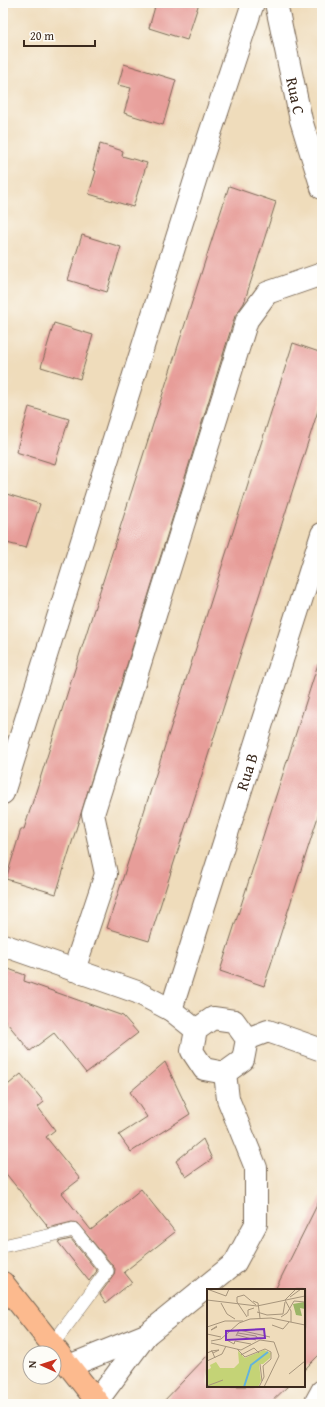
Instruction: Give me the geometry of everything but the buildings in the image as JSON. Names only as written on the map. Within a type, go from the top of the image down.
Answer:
[{"type":"main road","points":[[3,1283],[52,1345]]},
{"type":"main road","points":[[62,1357],[98,1403]]},
{"type":"street","points":[[3,793],[200,165],[254,3]]},
{"type":"street","name":"Rua C","points":[[276,3],[301,120],[322,188]]},
{"type":"street","points":[[74,970],[106,874],[93,814],[247,320],[267,293],[322,274]]},
{"type":"street","name":"Rua B","points":[[170,1010],[322,534]]},
{"type":"street","points":[[3,945],[137,992],[170,1010],[196,1030]]},
{"type":"street","points":[[213,1018],[234,1021],[247,1039],[243,1060],[225,1073],[204,1069],[192,1051],[196,1030],[213,1018]]},
{"type":"street","points":[[247,1039],[268,1031],[322,1050]]},
{"type":"street","points":[[98,1403],[146,1335],[234,1263],[256,1224],[256,1168],[228,1099],[225,1073]]},
{"type":"street","points":[[69,1366],[146,1335]]},
{"type":"street","points":[[315,1404],[322,1391]]},
{"type":"lane","points":[[3,1246],[74,1230],[107,1271],[52,1345]]}]
